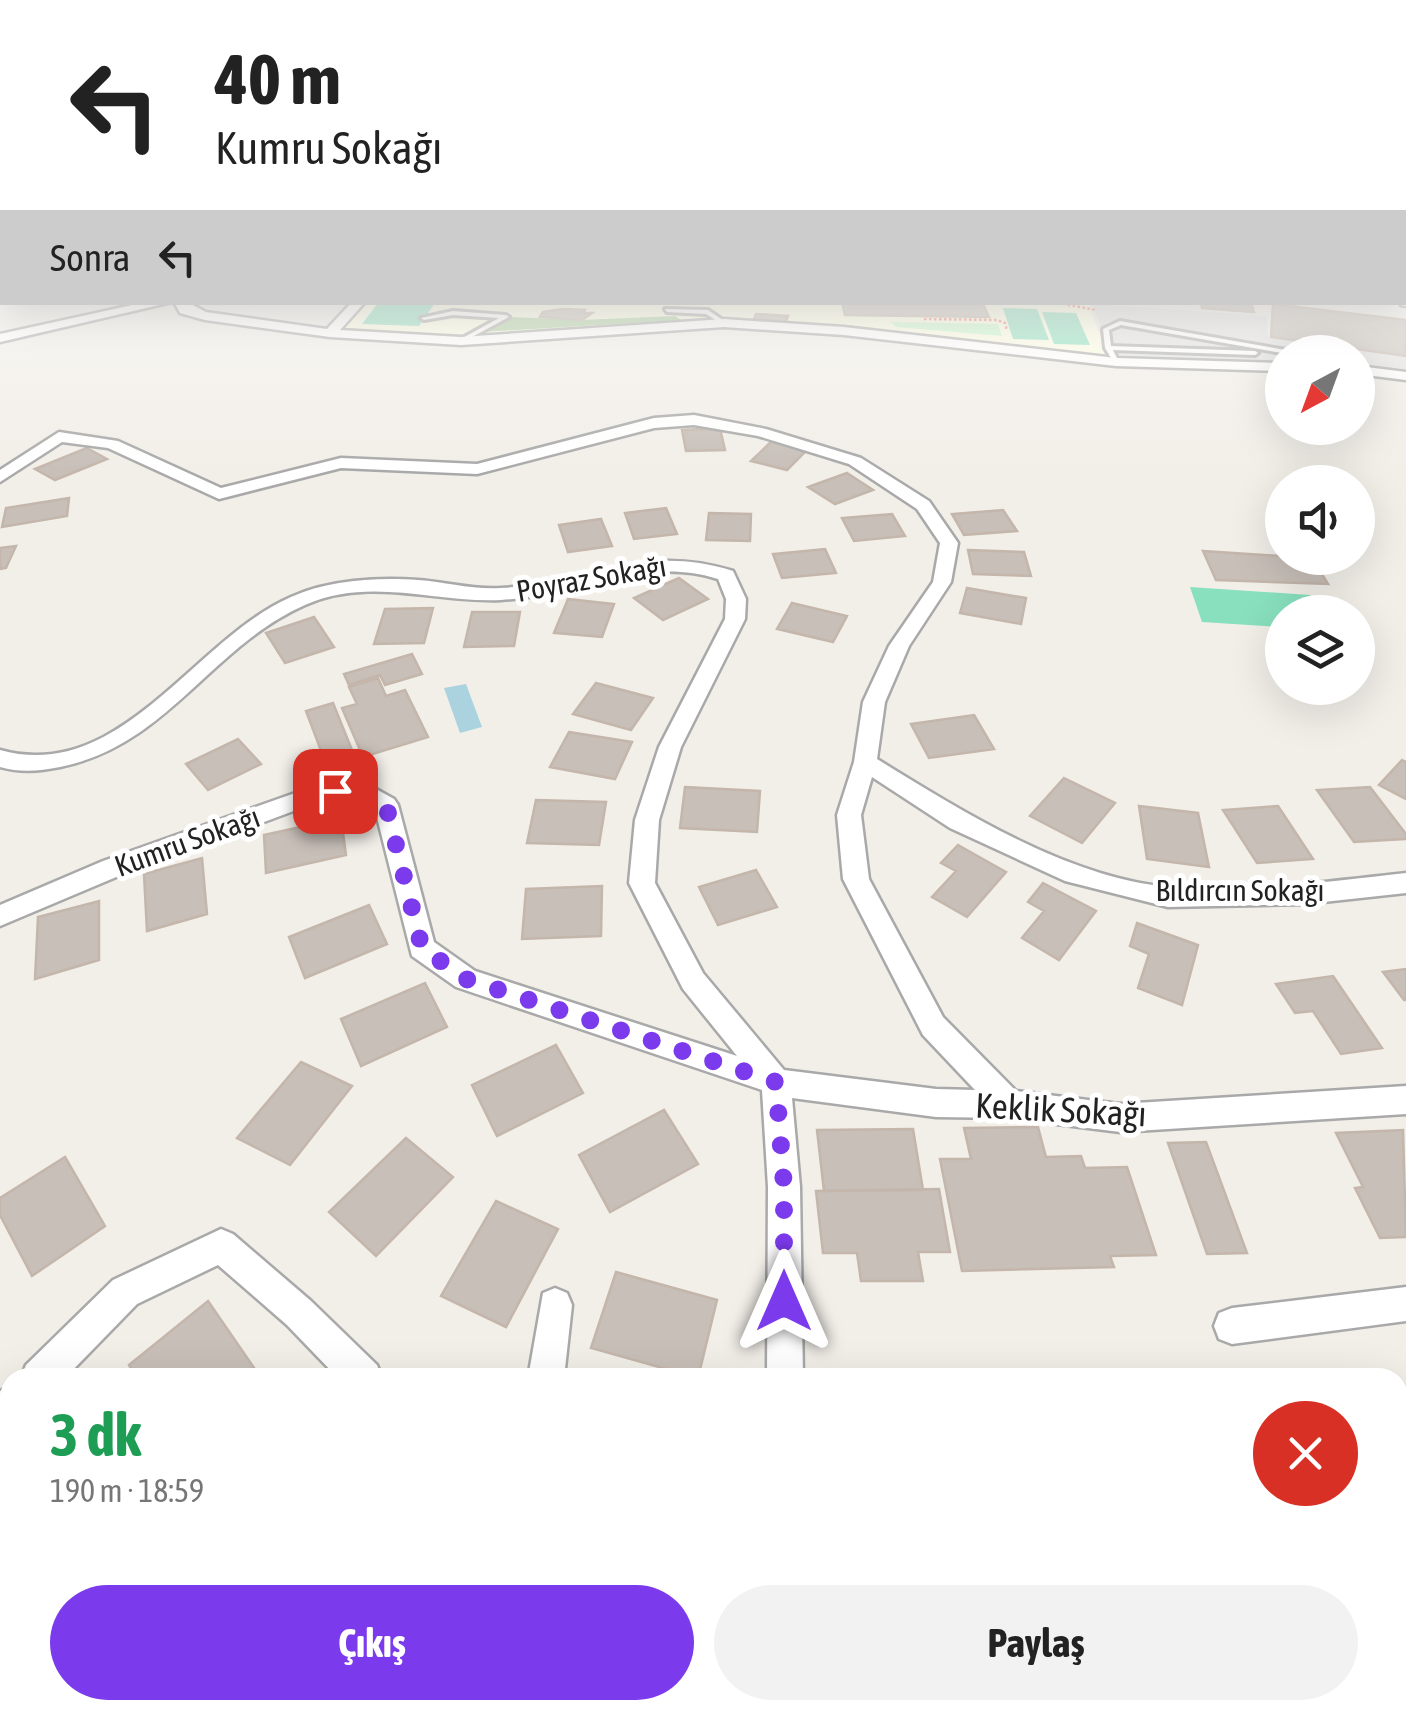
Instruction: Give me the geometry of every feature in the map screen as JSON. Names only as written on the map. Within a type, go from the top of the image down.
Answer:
[{"type":"street","points":[[0,338],[130,310]]},
{"type":"street","points":[[29,333],[68,332],[163,310]]},
{"type":"street","points":[[205,310],[330,333],[461,341],[724,323],[844,331],[1116,362],[1265,367]]},
{"type":"street","points":[[330,333],[351,310]]},
{"type":"street","points":[[1375,372],[1406,376]]},
{"type":"street","points":[[0,478],[60,437],[112,444],[219,494],[341,463],[476,469],[654,424],[694,420],[761,432],[854,461],[922,505],[949,543],[942,582],[899,646],[874,702],[865,762],[850,815],[856,879],[934,1026],[1008,1104]]},
{"type":"street","name":"Poyraz Sokağı","points":[[0,758],[12,764],[58,761],[109,747],[150,719],[262,619],[302,598],[408,585],[468,594],[507,594],[667,561],[701,564],[726,574],[736,598],[735,619],[670,747],[646,820],[642,883],[692,982],[776,1082]]},
{"type":"street","name":"Bıldırcın Sokağı","points":[[865,762],[959,822],[1058,866],[1168,897],[1305,894],[1406,883]]},
{"type":"street","name":"Kumru Sokağı","points":[[0,916],[112,868],[294,802],[358,787],[386,805],[422,948],[466,979],[776,1082]]},
{"type":"street","points":[[776,1082],[784,1186],[785,1368]]},
{"type":"street","name":"Keklik Sokağı","points":[[776,1082],[936,1103],[1008,1104],[1120,1118],[1406,1100]]},
{"type":"street","points":[[49,1368],[125,1292],[221,1246],[299,1313],[354,1368]]},
{"type":"street","points":[[547,1368],[555,1304]]},
{"type":"street","points":[[1232,1326],[1406,1304]]},
{"type":"lane","points":[[711,310],[724,323]]},
{"type":"lane","points":[[424,318],[452,312],[506,317],[461,341]]},
{"type":"lane","points":[[1116,362],[1108,348],[1106,326],[1120,322],[1265,349]]},
{"type":"lane","points":[[1108,348],[1265,352]]},
{"type":"shaded area","points":[[359,310],[1091,310],[1108,358],[713,320],[462,339],[340,331]]},
{"type":"shaded area","points":[[1095,310],[1267,316],[1265,361],[1110,356]]},
{"type":"shaded area","points":[[1375,353],[1406,357],[1406,372],[1375,368]]},
{"type":"green space","points":[[372,310],[430,310],[419,326],[362,324]]},
{"type":"green space","points":[[1004,310],[1037,310],[1049,340],[1013,339]]},
{"type":"green space","points":[[1042,312],[1076,313],[1090,345],[1054,344]]},
{"type":"green space","points":[[675,316],[681,320],[481,332],[512,317],[581,320]]},
{"type":"green space","points":[[891,322],[998,324],[1002,336],[896,327]]},
{"type":"green space","points":[[1190,587],[1310,595],[1265,595],[1265,626],[1202,622]]},
{"type":"water","points":[[466,684],[482,727],[460,733],[444,688]]},
{"type":"building","points":[[844,310],[986,310],[989,317],[845,315]]},
{"type":"building","points":[[1273,310],[1325,310],[1406,320],[1406,356],[1375,352],[1375,335],[1271,335]]},
{"type":"building","points":[[543,312],[592,313],[582,320],[540,317]]},
{"type":"building","points":[[756,314],[788,316],[785,325],[753,322]]},
{"type":"building","points":[[720,428],[725,450],[686,451],[682,430]]},
{"type":"building","points":[[772,441],[807,450],[787,470],[751,461]]},
{"type":"building","points":[[87,448],[107,459],[55,480],[35,469]]},
{"type":"building","points":[[847,473],[873,490],[835,504],[808,487]]},
{"type":"building","points":[[69,498],[67,516],[2,527],[6,508]]},
{"type":"building","points":[[666,508],[677,534],[634,539],[625,513]]},
{"type":"building","points":[[1003,510],[1017,531],[964,535],[952,514]]},
{"type":"building","points":[[709,513],[751,514],[750,541],[706,540]]},
{"type":"building","points":[[892,514],[905,536],[854,541],[842,518]]},
{"type":"building","points":[[601,519],[612,546],[568,552],[559,525]]},
{"type":"building","points":[[16,546],[6,568],[0,569],[0,548]]},
{"type":"building","points":[[825,549],[836,573],[782,578],[773,554]]},
{"type":"building","points":[[968,550],[1024,552],[1031,576],[973,574]]},
{"type":"building","points":[[1203,551],[1265,555],[1265,575],[1322,575],[1328,584],[1216,580]]},
{"type":"building","points":[[679,578],[708,599],[663,620],[634,598]]},
{"type":"building","points":[[967,588],[1026,598],[1021,624],[960,613]]},
{"type":"building","points":[[568,599],[614,604],[602,637],[554,633]]},
{"type":"building","points":[[792,603],[847,616],[833,642],[777,629]]},
{"type":"building","points":[[433,608],[424,643],[374,644],[385,609]]},
{"type":"building","points":[[472,612],[520,612],[514,646],[464,647]]},
{"type":"building","points":[[314,617],[334,647],[285,663],[266,633]]},
{"type":"building","points":[[412,654],[422,674],[385,685],[380,675],[349,685],[344,674]]},
{"type":"building","points":[[378,678],[386,696],[405,690],[428,737],[363,757],[342,708],[357,704],[349,687]]},
{"type":"building","points":[[596,683],[653,698],[631,730],[573,714]]},
{"type":"building","points":[[333,703],[356,760],[328,769],[306,711]]},
{"type":"building","points":[[974,715],[994,749],[929,758],[911,724]]},
{"type":"building","points":[[569,732],[632,742],[615,779],[550,767]]},
{"type":"building","points":[[238,739],[261,764],[208,790],[186,764]]},
{"type":"building","points":[[1402,760],[1406,762],[1406,799],[1379,785]]},
{"type":"building","points":[[1064,778],[1115,803],[1082,843],[1030,816]]},
{"type":"building","points":[[685,787],[760,791],[757,832],[680,828]]},
{"type":"building","points":[[1370,787],[1406,839],[1354,842],[1317,790]]},
{"type":"building","points":[[536,800],[606,802],[599,845],[527,843]]},
{"type":"building","points":[[1139,806],[1198,813],[1209,867],[1147,859]]},
{"type":"building","points":[[1278,806],[1313,859],[1257,863],[1223,810]]},
{"type":"building","points":[[341,818],[346,855],[266,873],[264,835]]},
{"type":"building","points":[[958,845],[1006,872],[967,917],[932,897],[956,871],[941,863]]},
{"type":"building","points":[[202,858],[207,914],[147,931],[144,874]]},
{"type":"building","points":[[756,870],[777,907],[718,925],[699,887]]},
{"type":"building","points":[[1043,883],[1096,911],[1059,960],[1022,938],[1044,911],[1028,902]]},
{"type":"building","points":[[602,886],[601,936],[522,939],[526,889]]},
{"type":"building","points":[[99,901],[99,960],[35,979],[38,917]]},
{"type":"building","points":[[369,905],[387,944],[305,978],[289,937]]},
{"type":"building","points":[[1137,923],[1198,945],[1182,1005],[1138,988],[1149,954],[1130,946]]},
{"type":"building","points":[[1406,969],[1406,1000],[1404,1000],[1383,972]]},
{"type":"building","points":[[1333,976],[1382,1048],[1341,1054],[1313,1011],[1295,1013],[1276,984]]},
{"type":"building","points":[[425,983],[447,1027],[361,1066],[341,1019]]},
{"type":"building","points":[[556,1045],[583,1093],[497,1136],[472,1085]]},
{"type":"building","points":[[301,1062],[352,1086],[290,1165],[237,1138]]},
{"type":"building","points":[[664,1110],[698,1164],[610,1212],[579,1155]]},
{"type":"building","points":[[1038,1127],[1046,1157],[1081,1156],[1085,1168],[1127,1167],[1156,1255],[1110,1256],[1114,1267],[962,1271],[940,1159],[971,1159],[964,1128]]},
{"type":"building","points":[[913,1129],[923,1190],[824,1191],[817,1130]]},
{"type":"building","points":[[1403,1130],[1406,1237],[1380,1238],[1355,1188],[1363,1187],[1336,1133]]},
{"type":"building","points":[[406,1138],[453,1177],[376,1256],[329,1212]]},
{"type":"building","points":[[1206,1142],[1247,1253],[1207,1254],[1168,1143]]},
{"type":"building","points":[[65,1157],[105,1226],[32,1276],[0,1215],[0,1198]]},
{"type":"building","points":[[939,1189],[950,1252],[918,1252],[923,1281],[861,1281],[857,1253],[823,1253],[816,1191]]},
{"type":"building","points":[[496,1201],[558,1229],[506,1327],[441,1296]]},
{"type":"building","points":[[616,1272],[717,1300],[700,1368],[662,1368],[591,1348]]},
{"type":"building","points":[[208,1301],[254,1368],[131,1368],[129,1365]]},
{"type":"route","points":[[335,791],[358,787],[386,805],[422,948],[466,979],[776,1082],[784,1186],[784,1301]]}]
